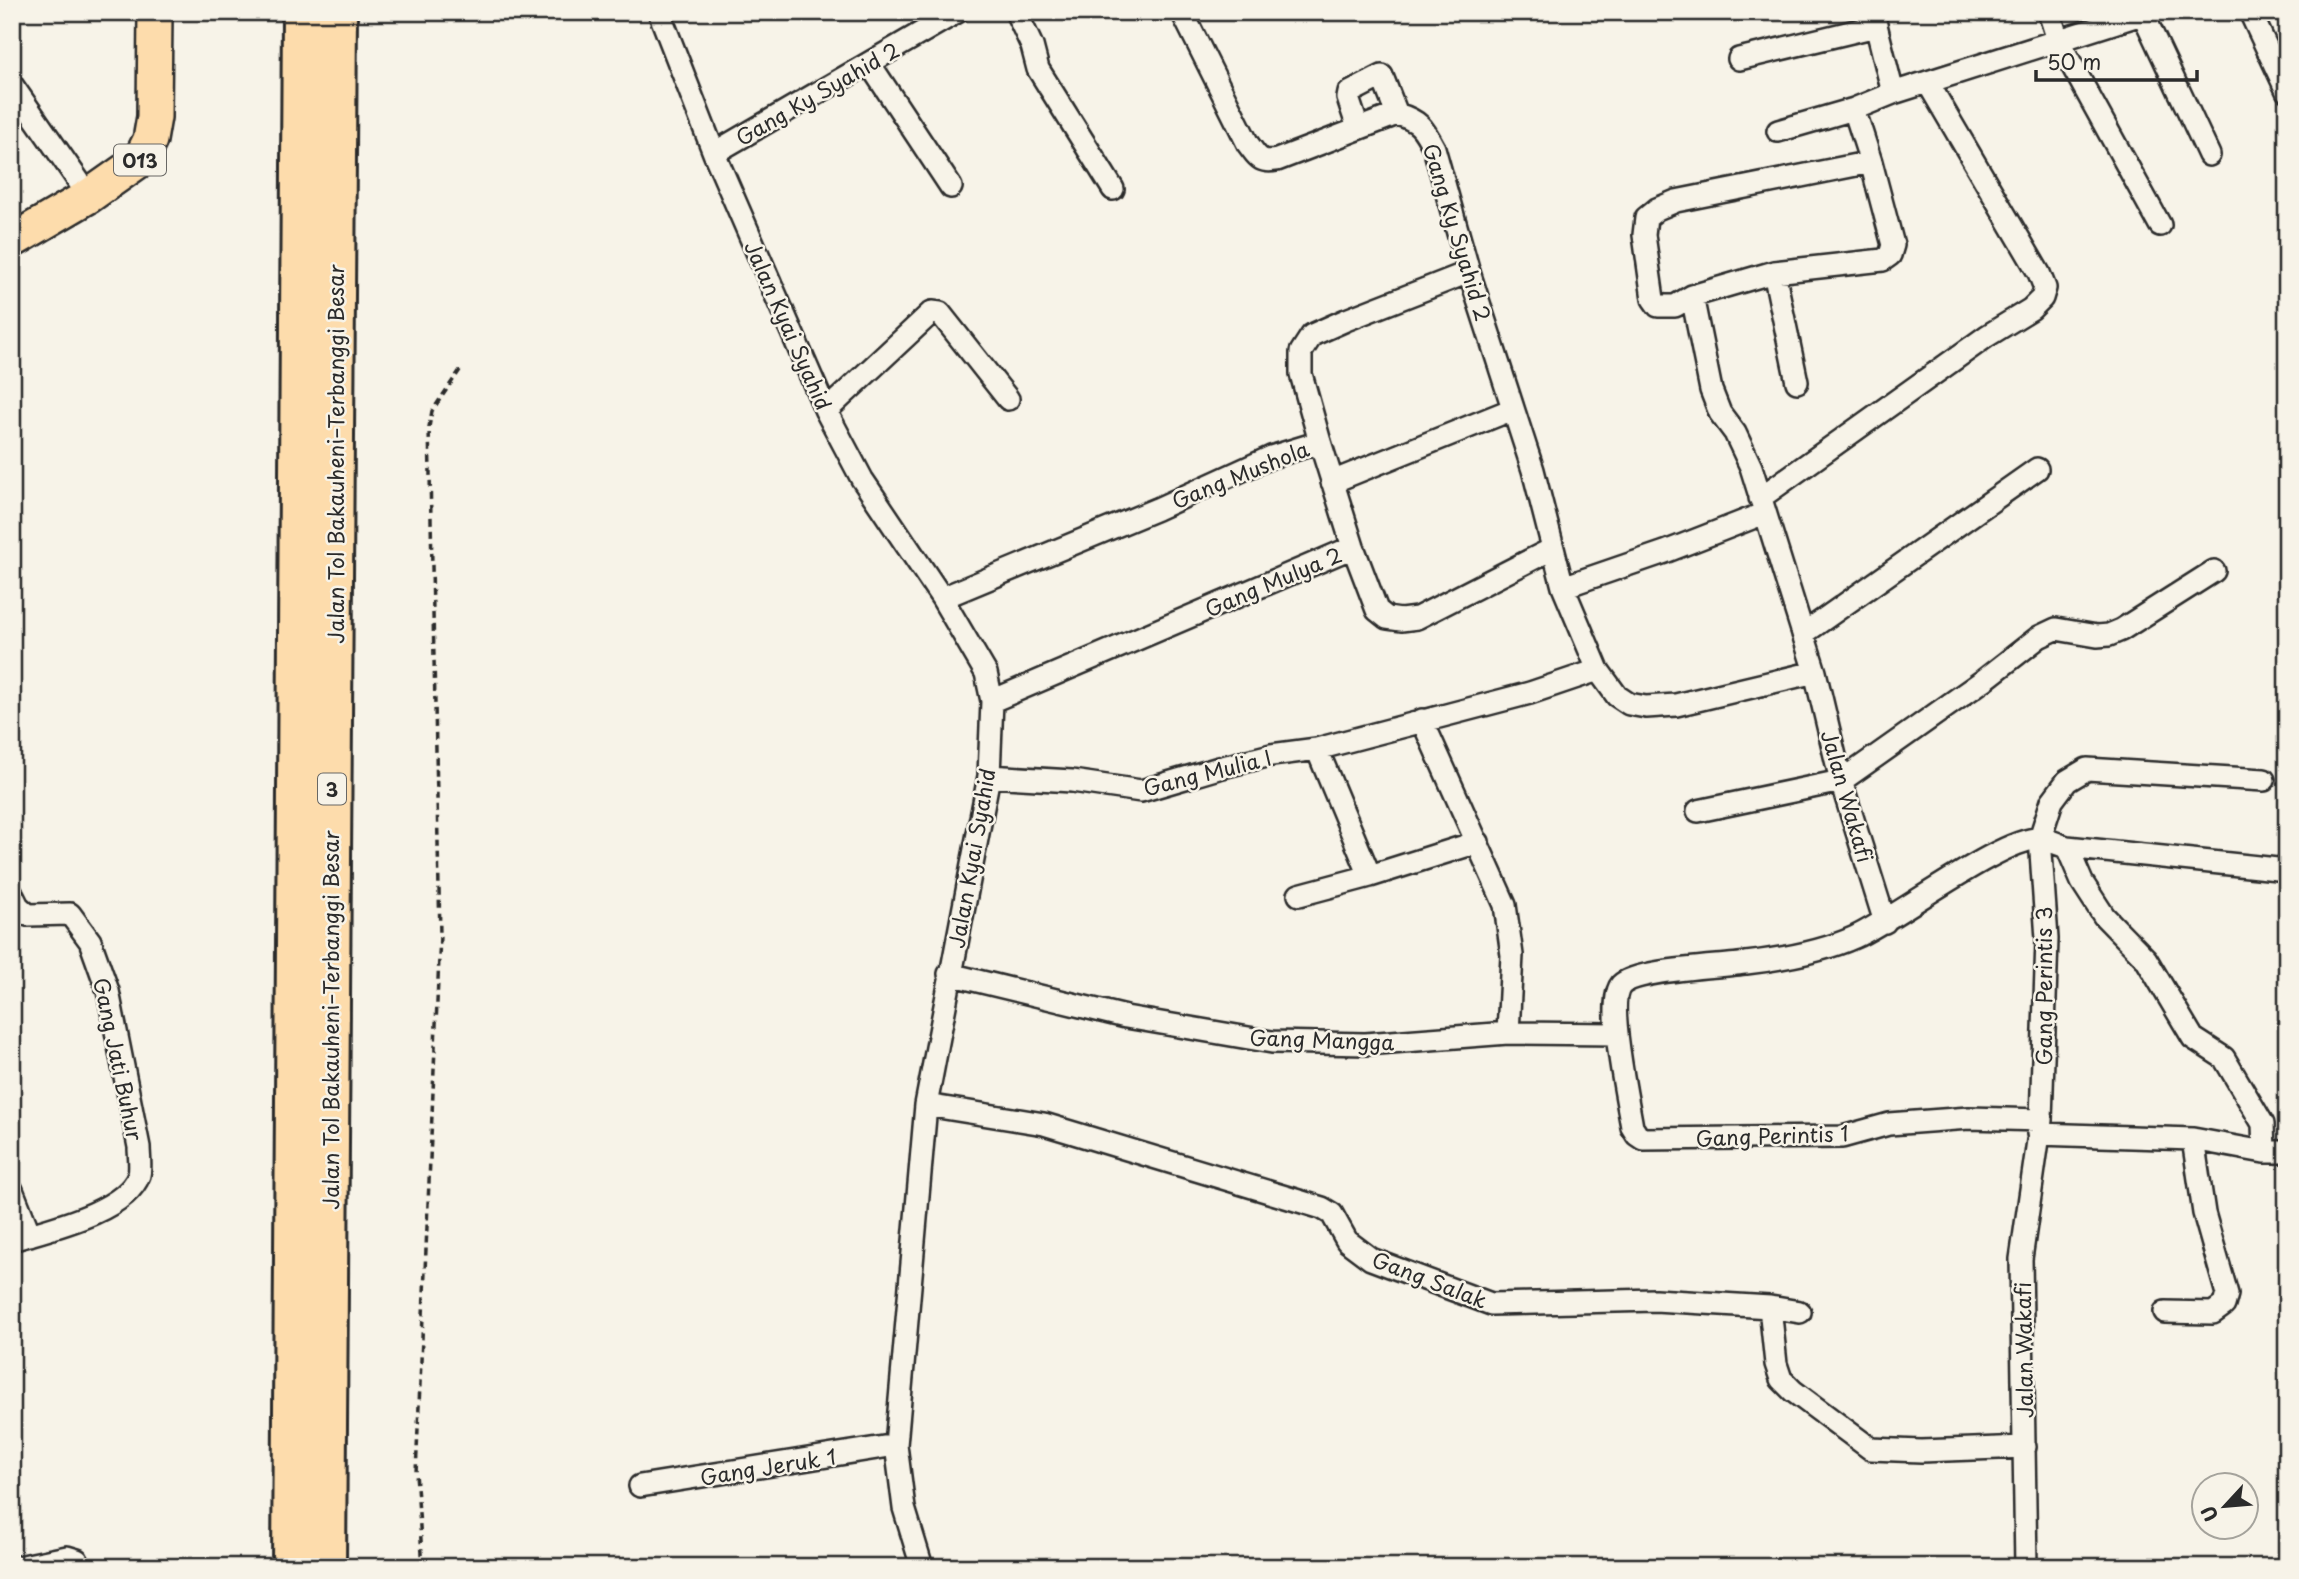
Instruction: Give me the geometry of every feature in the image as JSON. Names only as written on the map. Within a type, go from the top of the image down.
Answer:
[{"type":"highway","name":"Jalan Tol Bakauheni–Terbanggi Besar","points":[[292,1567],[302,12]]},
{"type":"highway","name":"Jalan Tol Bakauheni–Terbanggi Besar","points":[[326,1567],[337,12]]},
{"type":"main road","name":"013","points":[[12,241],[89,196],[141,160],[150,140],[154,117],[155,12]]},
{"type":"street","name":"Jalan Kyai Syahid","points":[[659,12],[714,153],[826,411],[862,479],[942,598],[986,673],[992,701],[989,776],[926,1105],[896,1445],[904,1508],[922,1567]]},
{"type":"street","name":"Gang Ky Syahid 2","points":[[714,153],[957,12]]},
{"type":"street","points":[[1016,12],[1032,46],[1038,69],[1113,189]]},
{"type":"street","points":[[1182,12],[1248,144],[1258,158],[1266,162],[1277,160],[1397,114],[1382,76],[1349,93],[1348,98],[1358,128]]},
{"type":"street","points":[[2049,12],[2058,40],[2160,225]]},
{"type":"street","points":[[2249,12],[2287,91]]},
{"type":"street","points":[[1778,131],[1854,109],[1893,93],[2146,13],[2209,155]]},
{"type":"street","points":[[1739,59],[1874,19],[1893,93]]},
{"type":"street","points":[[869,64],[951,187]]},
{"type":"street","points":[[1815,672],[1676,705],[1646,707],[1629,704],[1617,696],[1598,670],[1563,587],[1665,552],[1763,505],[1987,336],[2031,309],[2042,298],[2045,288],[2039,273],[1928,83]]},
{"type":"street","points":[[12,85],[89,196]]},
{"type":"street","points":[[1854,109],[1871,162],[1893,245],[1890,255],[1882,260],[1774,272],[1692,296],[1675,306],[1658,306],[1653,299],[1644,234],[1646,218],[1657,209],[1676,201],[1871,162]]},
{"type":"street","name":"Gang Ky Syahid 2","points":[[1397,114],[1416,120],[1434,148],[1469,272],[1533,470],[1563,587]]},
{"type":"street","points":[[1320,442],[1301,374],[1301,352],[1312,335],[1469,272]]},
{"type":"street","points":[[1774,272],[1797,382]]},
{"type":"street","name":"Jalan Wakafi","points":[[1692,296],[1711,390],[1720,413],[1735,432],[1744,451],[1763,505],[1815,672],[1841,781],[1885,922]]},
{"type":"street","points":[[826,411],[932,312],[940,313],[1007,399]]},
{"type":"street","name":"Gang Mushola","points":[[942,598],[1157,509],[1271,457],[1320,442],[1332,482],[1513,409]]},
{"type":"street","points":[[1803,634],[2037,469]]},
{"type":"street","points":[[1332,482],[1353,547]]},
{"type":"street","name":"Gang Mulya 2","points":[[992,701],[1353,547],[1377,610],[1387,618],[1401,620],[1417,618],[1552,549]]},
{"type":"street","points":[[1698,811],[1841,781],[1984,680],[2039,637],[2056,629],[2097,636],[2109,635],[2214,572]]},
{"type":"street","name":"Gang Mulia I","points":[[989,776],[1072,781],[1141,791],[1271,755],[1317,749],[1530,694],[1598,670]]},
{"type":"street","points":[[1422,720],[1505,905],[1512,955],[1508,1033]]},
{"type":"street","points":[[1317,749],[1370,876]]},
{"type":"street","points":[[2040,838],[2052,801],[2067,781],[2087,769],[2264,780]]},
{"type":"street","points":[[1617,1034],[1616,999],[1620,986],[1630,979],[1748,963],[1822,948],[1853,938],[1885,922],[1997,852],[2040,838],[2067,847],[2287,870]]},
{"type":"street","name":"Gang Perintis 3","points":[[2039,1127],[2047,939],[2040,838]]},
{"type":"street","points":[[1299,895],[1478,842]]},
{"type":"street","points":[[2067,847],[2082,882],[2104,916],[2146,959],[2193,1038],[2224,1058],[2263,1124],[2264,1152]]},
{"type":"street","name":"Gang Jati Buhur","points":[[12,894],[18,906],[28,915],[71,914],[90,941],[108,991],[139,1147],[140,1173],[127,1195],[102,1210],[21,1238]]},
{"type":"street","name":"Gang Mangga","points":[[949,974],[1126,1017],[1272,1042],[1365,1044],[1508,1033],[1617,1034]]},
{"type":"street","name":"Gang Perintis 1","points":[[1617,1034],[1632,1127],[1643,1139],[1842,1137],[1889,1124],[1969,1118],[2039,1127],[2193,1139],[2264,1152],[2287,1152]]},
{"type":"street","name":"Gang Salak","points":[[926,1105],[1044,1124],[1322,1208],[1332,1214],[1347,1241],[1371,1259],[1491,1304],[1655,1300],[1770,1307],[1800,1312]]},
{"type":"street","name":"Jalan Wakafi","points":[[2026,1567],[2021,1259],[2039,1127]]},
{"type":"street","points":[[2165,1312],[2213,1312],[2224,1305],[2227,1294],[2204,1213],[2193,1139]]},
{"type":"street","points":[[12,1190],[21,1238]]},
{"type":"street","points":[[1770,1307],[1776,1364],[1781,1378],[1793,1391],[1871,1449],[1921,1451],[2025,1447]]},
{"type":"street","name":"Gang Jeruk 1","points":[[640,1486],[896,1445]]},
{"type":"street","points":[[18,1567],[67,1557],[76,1560],[80,1567]]},
{"type":"path","points":[[423,1567],[416,1473],[440,936],[429,427],[432,411],[460,370]]}]
